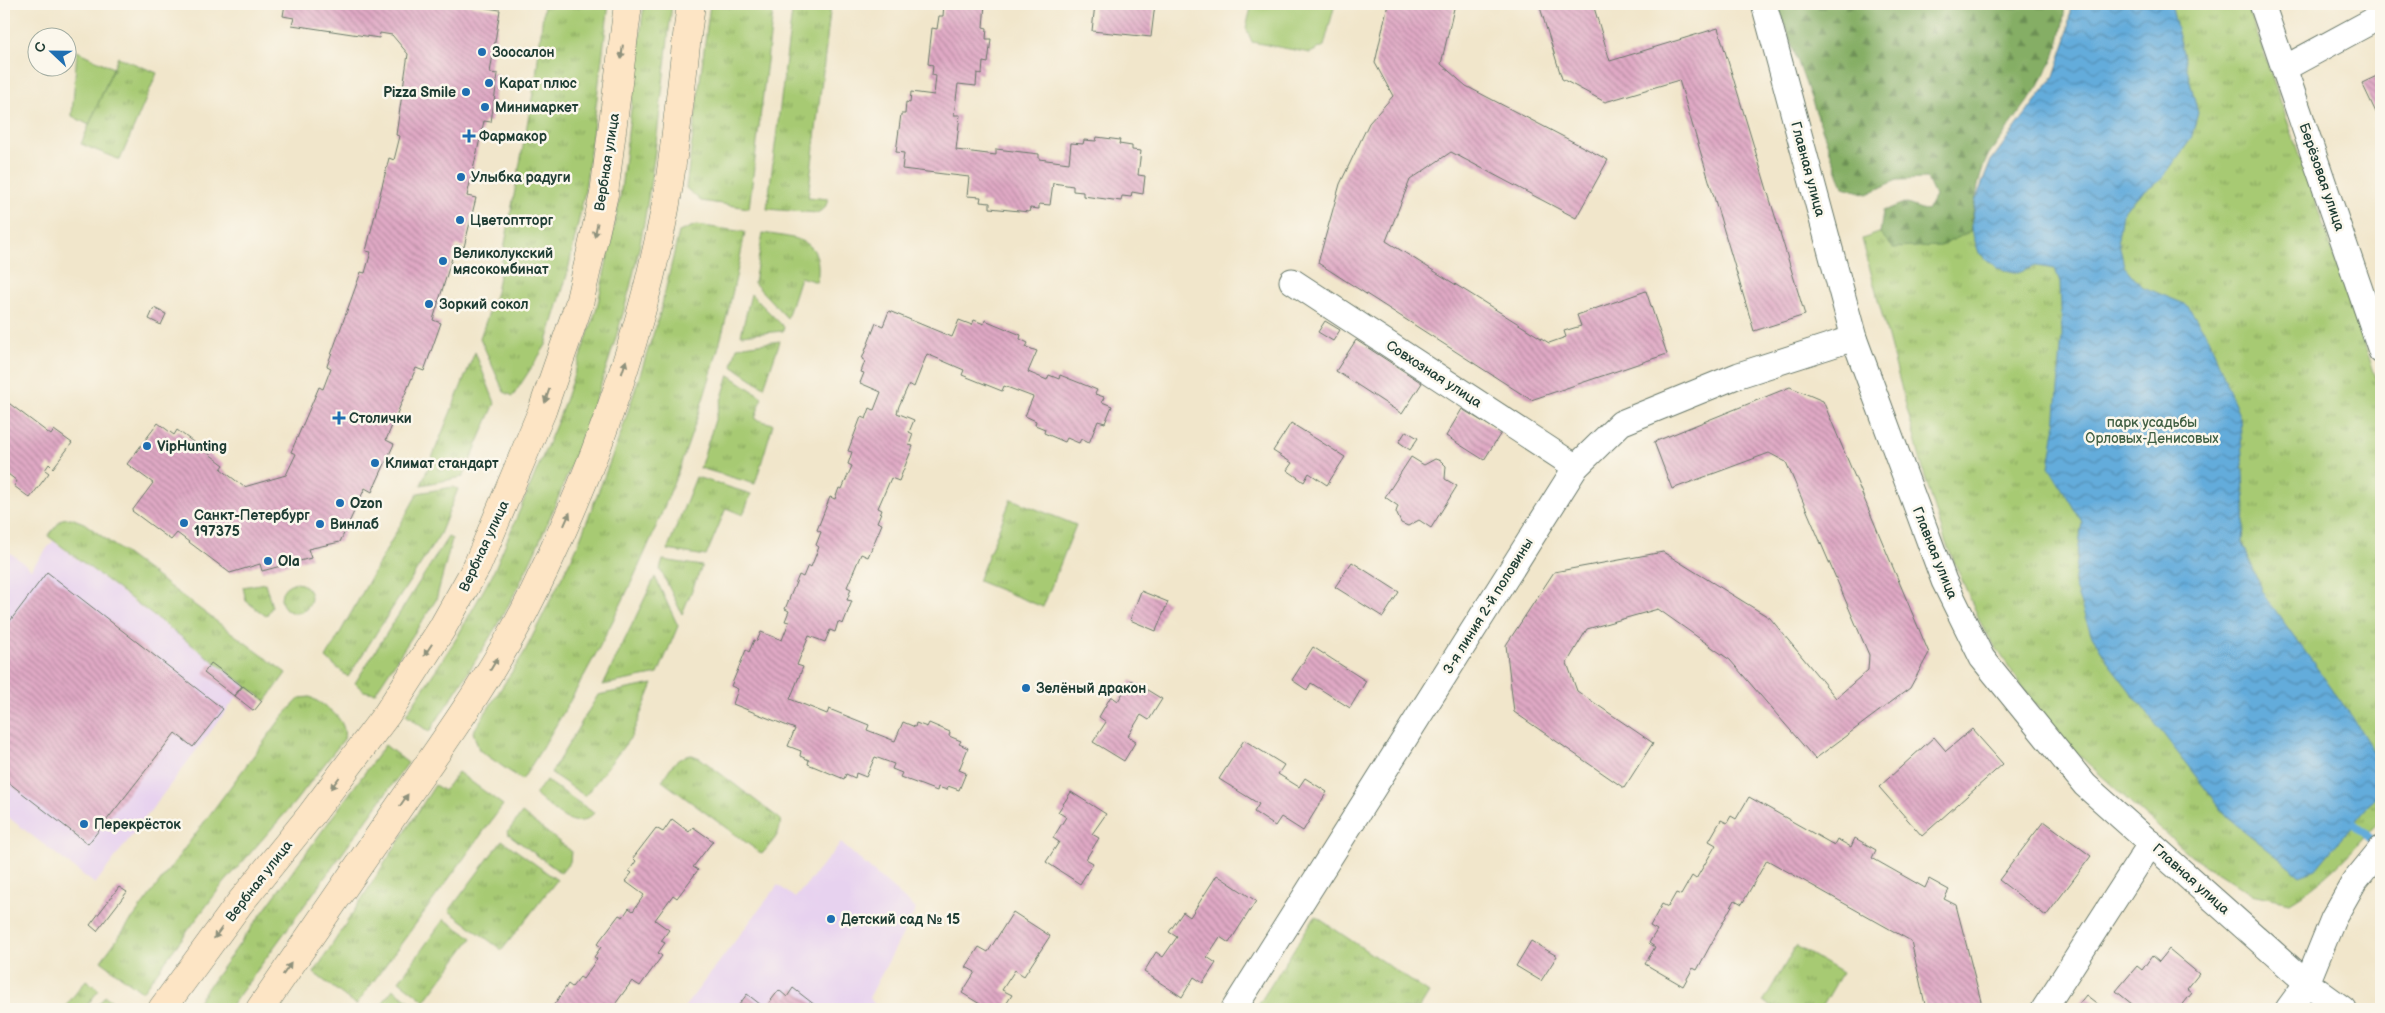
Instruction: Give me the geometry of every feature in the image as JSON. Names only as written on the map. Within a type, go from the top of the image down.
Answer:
[{"type":"main road","name":"Вербная улица","points":[[162,1009],[239,904],[311,816],[387,714],[441,630],[477,566],[542,411],[579,304],[604,194],[628,4]]},
{"type":"main road","points":[[260,1009],[494,664],[532,596],[573,506],[602,434],[629,352],[650,275],[665,208],[691,4]]},
{"type":"street","name":"Главная улица","points":[[1764,4],[1854,338],[1944,581],[1982,658],[2085,785],[2307,984],[2343,1009]]},
{"type":"street","name":"Берёзовая улица","points":[[2262,4],[2381,351]]},
{"type":"street","points":[[2285,68],[2381,16]]},
{"type":"street","name":"Совхозная улица","points":[[1292,281],[1576,466]]},
{"type":"street","name":"3-я линия 2-й половины","points":[[1234,1009],[1576,466],[1621,423],[1739,375],[1854,338]]},
{"type":"street","points":[[2044,1009],[2151,843]]},
{"type":"street","points":[[2288,1009],[2307,984],[2333,919],[2354,882],[2381,849]]},
{"type":"shaded area","points":[[53,541],[245,686],[95,884],[4,814],[4,548],[31,569]]},
{"type":"shaded area","name":"Детский сад № 15","points":[[841,843],[916,909],[869,998],[879,1009],[683,1009],[778,885],[795,898]]},
{"type":"green space","points":[[544,4],[609,4],[585,191],[567,275],[546,345],[513,396],[504,392],[480,338],[496,292],[536,77]]},
{"type":"green space","points":[[644,4],[672,4],[651,180],[641,239],[625,307],[593,406],[569,471],[524,575],[486,644],[429,732],[406,715],[456,639],[493,573],[559,418],[597,308],[620,198]]},
{"type":"green space","points":[[710,4],[774,4],[749,208],[701,201],[686,188]]},
{"type":"green space","points":[[793,4],[831,4],[808,197],[828,199],[825,208],[817,213],[767,209]]},
{"type":"green space","points":[[1252,4],[1335,4],[1324,46],[1310,53],[1252,42],[1246,28]]},
{"type":"green space","points":[[1777,4],[2065,4],[2063,25],[2053,59],[2037,88],[1987,158],[1978,185],[1970,232],[1940,246],[1893,248],[1880,233],[1883,211],[1904,203],[1927,211],[1935,196],[1927,179],[1897,180],[1867,194],[1843,187]]},
{"type":"green space","name":"парк усадьбы Орловых-Денисовых","points":[[2071,4],[2247,4],[2381,392],[2381,819],[2327,875],[2290,902],[2251,894],[2191,856],[2141,812],[2069,746],[2027,694],[1983,628],[1945,541],[1925,477],[1862,239],[1976,199],[1991,161],[2054,76],[2067,38]]},
{"type":"green space","points":[[78,51],[113,68],[89,125],[72,116],[75,78],[78,78]]},
{"type":"green space","points":[[118,57],[157,73],[120,160],[81,144]]},
{"type":"green space","points":[[696,225],[745,232],[730,304],[710,376],[687,447],[660,517],[630,585],[597,652],[561,717],[522,780],[479,750],[473,732],[524,653],[577,547],[621,433],[660,313],[679,232]]},
{"type":"green space","points":[[763,233],[797,239],[812,248],[816,256],[818,267],[817,282],[800,277],[787,318],[754,283]]},
{"type":"green space","points":[[751,294],[784,327],[783,331],[741,335]]},
{"type":"green space","points":[[780,341],[764,387],[732,366],[737,347]]},
{"type":"green space","points":[[475,352],[495,403],[463,477],[421,485]]},
{"type":"green space","points":[[729,375],[762,397],[755,419],[773,424],[755,484],[700,468]]},
{"type":"green space","points":[[696,477],[751,494],[743,515],[726,508],[706,556],[667,550]]},
{"type":"green space","points":[[453,487],[458,489],[440,534],[348,677],[326,658],[418,493]]},
{"type":"green space","points":[[1011,499],[1076,525],[1043,607],[978,581]]},
{"type":"green space","points":[[71,518],[84,523],[286,673],[266,701],[48,536],[62,519]]},
{"type":"green space","points":[[448,537],[452,539],[436,600],[375,693],[364,691],[355,683]]},
{"type":"green space","points":[[663,560],[702,566],[682,614],[660,569]]},
{"type":"green space","points":[[655,577],[678,626],[658,674],[603,685]]},
{"type":"green space","points":[[265,583],[272,607],[266,616],[246,601],[243,587]]},
{"type":"green space","points":[[296,583],[302,584],[310,592],[310,604],[302,612],[296,613],[290,612],[282,604],[281,598],[282,592],[290,584]]},
{"type":"green space","points":[[653,684],[631,737],[585,796],[551,773],[598,695]]},
{"type":"green space","points":[[310,697],[329,709],[339,719],[343,725],[344,739],[294,803],[219,889],[142,992],[101,961],[283,716],[300,698]]},
{"type":"green space","points":[[385,745],[408,763],[229,1009],[192,1009]]},
{"type":"green space","points":[[692,755],[700,758],[780,819],[778,834],[762,854],[662,781],[677,761]]},
{"type":"green space","points":[[458,772],[503,805],[356,1005],[314,973],[435,785],[444,791]]},
{"type":"green space","points":[[546,780],[594,813],[587,819],[579,821],[564,818],[535,795]]},
{"type":"green space","points":[[522,813],[571,851],[570,862],[561,873],[507,833]]},
{"type":"green space","points":[[502,840],[557,880],[502,950],[449,911]]},
{"type":"green space","points":[[1315,916],[1429,993],[1419,1009],[1259,1009],[1257,1007]]},
{"type":"green space","points":[[444,919],[472,938],[425,1001],[399,981]]},
{"type":"green space","points":[[1796,946],[1842,973],[1821,1009],[1776,1009],[1763,1002]]},
{"type":"green space","points":[[86,980],[99,990],[84,1009],[68,1009],[65,1007]]},
{"type":"green space","points":[[393,989],[421,1009],[378,1009]]},
{"type":"green space","points":[[105,996],[123,1009],[95,1009]]},
{"type":"water","points":[[2071,4],[2171,4],[2198,113],[2191,139],[2161,180],[2134,199],[2122,214],[2118,238],[2124,266],[2141,286],[2187,305],[2209,338],[2240,418],[2245,509],[2243,543],[2262,592],[2353,718],[2381,764],[2381,790],[2316,869],[2300,875],[2228,818],[2110,665],[2091,634],[2074,585],[2082,522],[2049,467],[2055,429],[2062,335],[2060,282],[2055,269],[2036,266],[2018,273],[1997,268],[1979,253],[1971,229],[1976,199],[1991,161],[2054,76],[2067,38]]},
{"type":"building","points":[[285,4],[462,4],[500,10],[490,73],[498,74],[491,122],[484,121],[467,196],[476,198],[464,247],[456,245],[433,320],[441,323],[424,371],[416,368],[386,440],[394,444],[372,492],[365,488],[340,542],[308,549],[311,558],[262,571],[260,564],[230,573],[177,533],[171,540],[132,511],[153,483],[127,464],[158,423],[174,435],[177,430],[224,465],[221,469],[244,487],[286,475],[296,454],[291,452],[319,387],[323,389],[331,368],[327,366],[361,272],[365,273],[371,252],[366,251],[389,158],[394,160],[400,136],[396,135],[408,54],[392,35],[380,33],[379,38],[292,25],[294,18],[283,16]]},
{"type":"building","points":[[944,4],[985,4],[983,27],[987,28],[986,39],[991,39],[988,63],[983,62],[982,74],[977,73],[976,86],[958,84],[954,115],[960,115],[956,150],[996,155],[996,149],[1039,154],[1039,159],[1069,163],[1071,143],[1083,144],[1084,140],[1096,141],[1097,137],[1120,140],[1119,144],[1132,146],[1132,150],[1141,151],[1138,175],[1145,176],[1143,194],[1132,192],[1131,197],[1122,196],[1121,201],[1083,196],[1083,192],[1073,191],[1073,186],[1053,183],[1050,205],[1039,204],[1039,209],[1030,208],[1029,212],[990,208],[990,203],[980,202],[981,197],[967,196],[969,177],[902,169],[904,153],[896,152],[901,114],[905,114],[906,102],[910,103],[911,92],[934,95],[936,76],[932,75],[933,65],[928,64],[932,28],[937,29],[939,16],[943,16]]},
{"type":"building","points":[[1095,4],[1155,4],[1151,37],[1092,31]]},
{"type":"building","points":[[1388,4],[1455,4],[1441,64],[1466,86],[1608,160],[1576,218],[1451,152],[1410,180],[1386,241],[1549,343],[1566,337],[1564,331],[1581,326],[1577,315],[1646,291],[1667,354],[1531,400],[1318,263],[1340,184],[1369,123],[1393,96],[1375,63]]},
{"type":"building","points":[[1539,4],[1593,4],[1610,61],[1718,28],[1805,315],[1754,331],[1679,80],[1605,102],[1562,79]]},
{"type":"building","points":[[2381,74],[2381,123],[2362,83]]},
{"type":"building","points":[[154,308],[166,314],[161,325],[149,319]]},
{"type":"building","points":[[889,311],[952,337],[959,320],[972,325],[974,320],[984,324],[985,320],[1021,335],[1020,339],[1028,343],[1026,347],[1037,351],[1028,372],[1047,380],[1049,375],[1059,379],[1060,375],[1080,383],[1097,390],[1095,394],[1104,397],[1102,402],[1112,406],[1105,423],[1098,421],[1089,443],[1081,439],[1079,443],[1067,438],[1065,442],[1044,433],[1045,429],[1035,425],[1036,421],[1025,416],[1033,397],[1004,386],[1002,391],[962,375],[964,370],[927,354],[914,387],[909,384],[899,406],[897,413],[914,420],[909,432],[913,434],[909,445],[913,446],[899,481],[891,478],[878,508],[882,510],[877,522],[882,524],[868,557],[861,554],[847,587],[851,589],[847,600],[852,601],[843,624],[838,622],[835,632],[830,630],[825,642],[809,636],[797,665],[803,667],[790,699],[827,714],[829,709],[869,725],[867,730],[895,741],[903,722],[915,727],[916,723],[927,727],[929,723],[950,732],[949,736],[961,741],[959,744],[968,748],[959,770],[966,773],[959,790],[948,786],[947,790],[938,787],[937,791],[900,777],[902,773],[892,769],[894,764],[875,757],[866,777],[856,773],[855,778],[846,774],[844,779],[808,764],[809,760],[800,756],[801,751],[788,746],[795,729],[733,704],[738,689],[731,686],[746,650],[749,652],[754,640],[757,641],[761,632],[782,640],[789,622],[785,621],[789,611],[785,609],[799,575],[803,577],[808,565],[811,567],[819,547],[816,545],[821,532],[817,530],[830,497],[835,499],[839,488],[842,489],[852,466],[848,464],[852,452],[848,451],[861,417],[866,419],[870,408],[874,410],[881,392],[860,383],[864,373],[861,372],[865,361],[862,359],[876,323],[883,326]]},
{"type":"building","points":[[1325,321],[1340,330],[1333,341],[1318,332]]},
{"type":"building","points":[[1356,340],[1422,383],[1402,414],[1336,371]]},
{"type":"building","points":[[1790,387],[1823,401],[1929,653],[1910,688],[1815,759],[1730,660],[1658,609],[1587,629],[1567,663],[1577,691],[1653,743],[1624,788],[1514,712],[1506,645],[1554,572],[1663,552],[1770,618],[1836,698],[1868,670],[1869,655],[1786,462],[1769,453],[1672,489],[1654,442]]},
{"type":"building","points":[[6,401],[51,435],[54,430],[72,443],[53,468],[49,464],[45,470],[49,473],[30,498],[14,486],[17,481],[4,471],[4,403]]},
{"type":"building","points":[[1462,409],[1501,433],[1484,460],[1446,436]]},
{"type":"building","points":[[1291,423],[1345,457],[1327,485],[1309,473],[1304,482],[1287,470],[1292,463],[1273,451]]},
{"type":"building","points":[[1406,431],[1418,438],[1410,450],[1399,442]]},
{"type":"building","points":[[1411,457],[1424,465],[1435,459],[1441,461],[1446,466],[1445,479],[1457,486],[1431,528],[1419,520],[1408,526],[1401,523],[1396,512],[1398,506],[1385,497]]},
{"type":"building","points":[[1352,562],[1399,592],[1383,617],[1335,587]]},
{"type":"building","points":[[47,572],[223,709],[193,747],[175,733],[88,844],[4,779],[4,629]]},
{"type":"building","points":[[1141,591],[1168,602],[1156,631],[1130,620]]},
{"type":"building","points":[[1313,647],[1366,681],[1350,708],[1311,683],[1307,690],[1292,680]]},
{"type":"building","points":[[211,663],[242,686],[234,696],[204,673]]},
{"type":"building","points":[[1131,680],[1162,699],[1149,720],[1141,715],[1128,736],[1136,741],[1124,761],[1093,742],[1106,722],[1099,717],[1111,696],[1118,701]]},
{"type":"building","points":[[243,686],[262,701],[254,711],[235,696]]},
{"type":"building","points":[[1972,729],[2003,764],[1922,836],[1879,787],[1934,737],[1946,751]]},
{"type":"building","points":[[1244,740],[1284,765],[1278,774],[1299,787],[1305,778],[1327,792],[1303,831],[1281,817],[1275,826],[1254,812],[1259,804],[1219,779]]},
{"type":"building","points":[[1071,792],[1106,814],[1092,834],[1099,838],[1086,859],[1093,863],[1080,884],[1046,862],[1059,842],[1053,838],[1066,817],[1058,812]]},
{"type":"building","points":[[1749,797],[1834,845],[1837,839],[1851,847],[1855,838],[1876,850],[1872,858],[1925,888],[1929,879],[1949,890],[1944,899],[1956,905],[1983,1009],[1926,1009],[1911,941],[1767,860],[1742,904],[1735,900],[1697,970],[1693,968],[1683,986],[1645,964],[1655,947],[1649,943],[1657,930],[1650,926],[1662,904],[1668,907],[1676,893],[1681,895],[1692,876],[1696,879],[1716,845],[1709,841],[1721,820],[1727,823],[1731,816],[1736,819]]},
{"type":"building","points":[[672,819],[689,832],[693,827],[713,841],[693,867],[698,870],[677,898],[673,895],[655,920],[669,930],[661,941],[665,943],[658,953],[662,956],[640,986],[632,981],[613,1007],[615,1009],[551,1009],[568,984],[572,987],[580,977],[583,979],[597,959],[594,957],[601,947],[597,944],[619,915],[623,917],[629,908],[633,911],[644,895],[625,881],[632,873],[629,871],[636,861],[633,858],[656,828],[663,832]]},
{"type":"building","points":[[2044,821],[2091,856],[2046,916],[1999,880]]},
{"type":"building","points":[[1217,875],[1256,901],[1229,943],[1220,937],[1207,957],[1216,963],[1203,983],[1194,977],[1182,997],[1144,972],[1156,952],[1163,957],[1177,937],[1169,932],[1183,912],[1190,917]]},
{"type":"building","points":[[119,887],[127,892],[97,931],[90,925]]},
{"type":"building","points":[[1013,912],[1050,936],[1024,976],[1015,970],[1002,990],[1012,995],[1003,1009],[988,1009],[962,993],[975,972],[966,967],[979,947],[988,952]]},
{"type":"building","points":[[1531,941],[1557,956],[1541,981],[1516,966]]},
{"type":"building","points":[[2169,949],[2199,974],[2187,989],[2192,993],[2180,1008],[2182,1009],[2138,1009],[2116,991],[2137,966],[2142,970],[2152,956],[2159,962]]},
{"type":"building","points":[[793,988],[820,1009],[736,1009],[747,994],[765,1008],[779,990],[787,997]]},
{"type":"building","points":[[2086,995],[2104,1009],[2075,1009]]},
{"type":"waterway","points":[[2354,824],[2379,846]]},
{"type":"place","name":"Зоосалон","points":[[482,52]]},
{"type":"place","name":"Карат плюс","points":[[489,83]]},
{"type":"place","name":"Pizza Smile","points":[[466,92]]},
{"type":"place","name":"Минимаркет","points":[[485,107]]},
{"type":"place","name":"Фармакор","points":[[469,136]]},
{"type":"place","name":"Улыбка радуги","points":[[461,177]]},
{"type":"place","name":"Цветоптторг","points":[[460,220]]},
{"type":"place","name":"Великолукский мясокомбинат","points":[[443,261]]},
{"type":"place","name":"Зоркий сокол","points":[[429,304]]},
{"type":"place","name":"Столички","points":[[339,418]]},
{"type":"place","name":"VipHunting","points":[[147,446]]},
{"type":"place","name":"Климат стандарт","points":[[375,463]]},
{"type":"place","name":"Ozon","points":[[340,503]]},
{"type":"place","name":"Санкт-Петербург 197375","points":[[184,523]]},
{"type":"place","name":"Винлаб","points":[[320,524]]},
{"type":"place","name":"Ola","points":[[268,561]]},
{"type":"place","name":"Зелёный дракон","points":[[1026,688]]},
{"type":"place","name":"Перекрёсток","points":[[84,824]]},
{"type":"place","name":"Детский сад № 15","points":[[831,919]]}]
